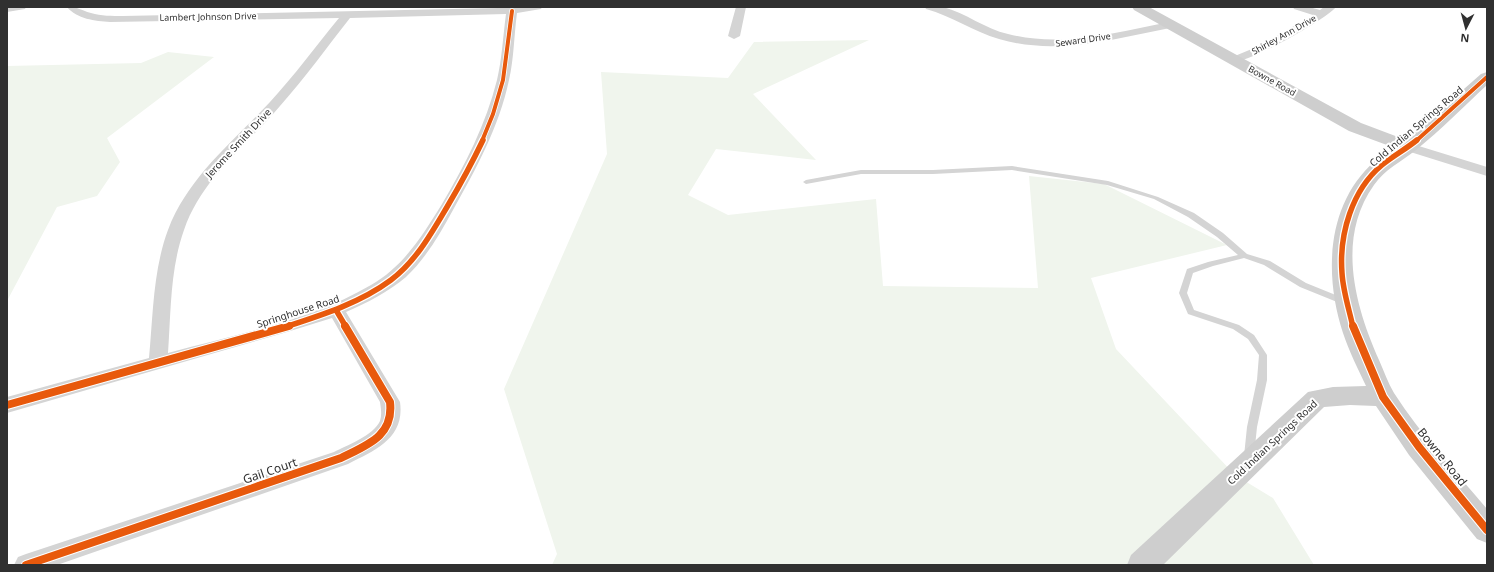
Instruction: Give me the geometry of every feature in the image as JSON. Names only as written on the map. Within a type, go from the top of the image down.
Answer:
[{"type":"street","points":[[7,9],[21,7]]},
{"type":"street","name":"Lambert Johnson Drive","points":[[72,7],[85,14],[113,19],[512,10],[537,7]]},
{"type":"street","points":[[734,36],[741,7]]},
{"type":"street","name":"Seward Drive","points":[[930,7],[952,14],[1002,37],[1041,44],[1074,43],[1170,25]]},
{"type":"street","name":"Bowne Road","points":[[1139,7],[1355,127],[1409,147]]},
{"type":"street","points":[[1298,7],[1327,10]]},
{"type":"street","name":"Springhouse Road","points":[[7,404],[281,328],[336,310],[381,287],[402,271],[425,245],[462,182],[481,145],[495,109],[504,78],[512,10]]},
{"type":"street","name":"Shirley Ann Drive","points":[[1234,60],[1262,48],[1327,10]]},
{"type":"street","name":"Jerome Smith Drive","points":[[158,362],[168,261],[176,228],[187,206],[215,167],[274,104],[347,14]]},
{"type":"street","name":"Cold Indian Springs Road","points":[[1142,565],[1317,399],[1359,395],[1383,397],[1355,333],[1348,303],[1342,273],[1342,247],[1345,228],[1354,203],[1366,182],[1382,164],[1409,147],[1487,78]]},
{"type":"street","points":[[1409,147],[1487,172]]},
{"type":"street","name":"Gail Court","points":[[26,565],[341,458],[373,441],[384,432],[390,423],[393,412],[390,402],[336,310]]},
{"type":"street","name":"Bowne Road","points":[[1383,397],[1419,447],[1487,530]]},
{"type":"lane","points":[[806,182],[861,172],[933,172],[1012,168],[1108,183],[1156,198],[1191,214],[1220,234],[1244,256],[1267,263],[1303,286],[1348,303]]},
{"type":"lane","points":[[1244,256],[1211,264],[1190,272],[1183,293],[1191,312],[1236,327],[1251,337],[1263,355],[1262,380],[1252,427],[1248,464]]},
{"type":"shaded area","points":[[869,40],[753,94],[816,160],[716,149],[688,195],[728,215],[876,199],[883,286],[1038,288],[1029,176],[1104,184],[1227,245],[1091,278],[1116,349],[1235,475],[1273,498],[1314,565],[552,565],[557,554],[504,389],[607,154],[601,72],[728,78],[754,42]]},
{"type":"shaded area","points":[[168,52],[214,57],[107,138],[120,162],[97,196],[57,207],[7,301],[7,66],[141,63]]},
{"type":"cycle path","points":[[7,405],[281,328],[324,314],[365,296],[400,273],[429,238],[464,178],[487,130],[503,80],[512,11]]},
{"type":"cycle path","points":[[1487,77],[1409,147],[1382,165],[1366,182],[1354,203],[1345,228],[1342,247],[1342,273],[1346,299],[1355,333],[1383,397],[1419,447],[1487,530]]},
{"type":"cycle path","points":[[26,565],[341,458],[378,438],[385,431],[389,423],[391,413],[390,402],[336,310]]}]
